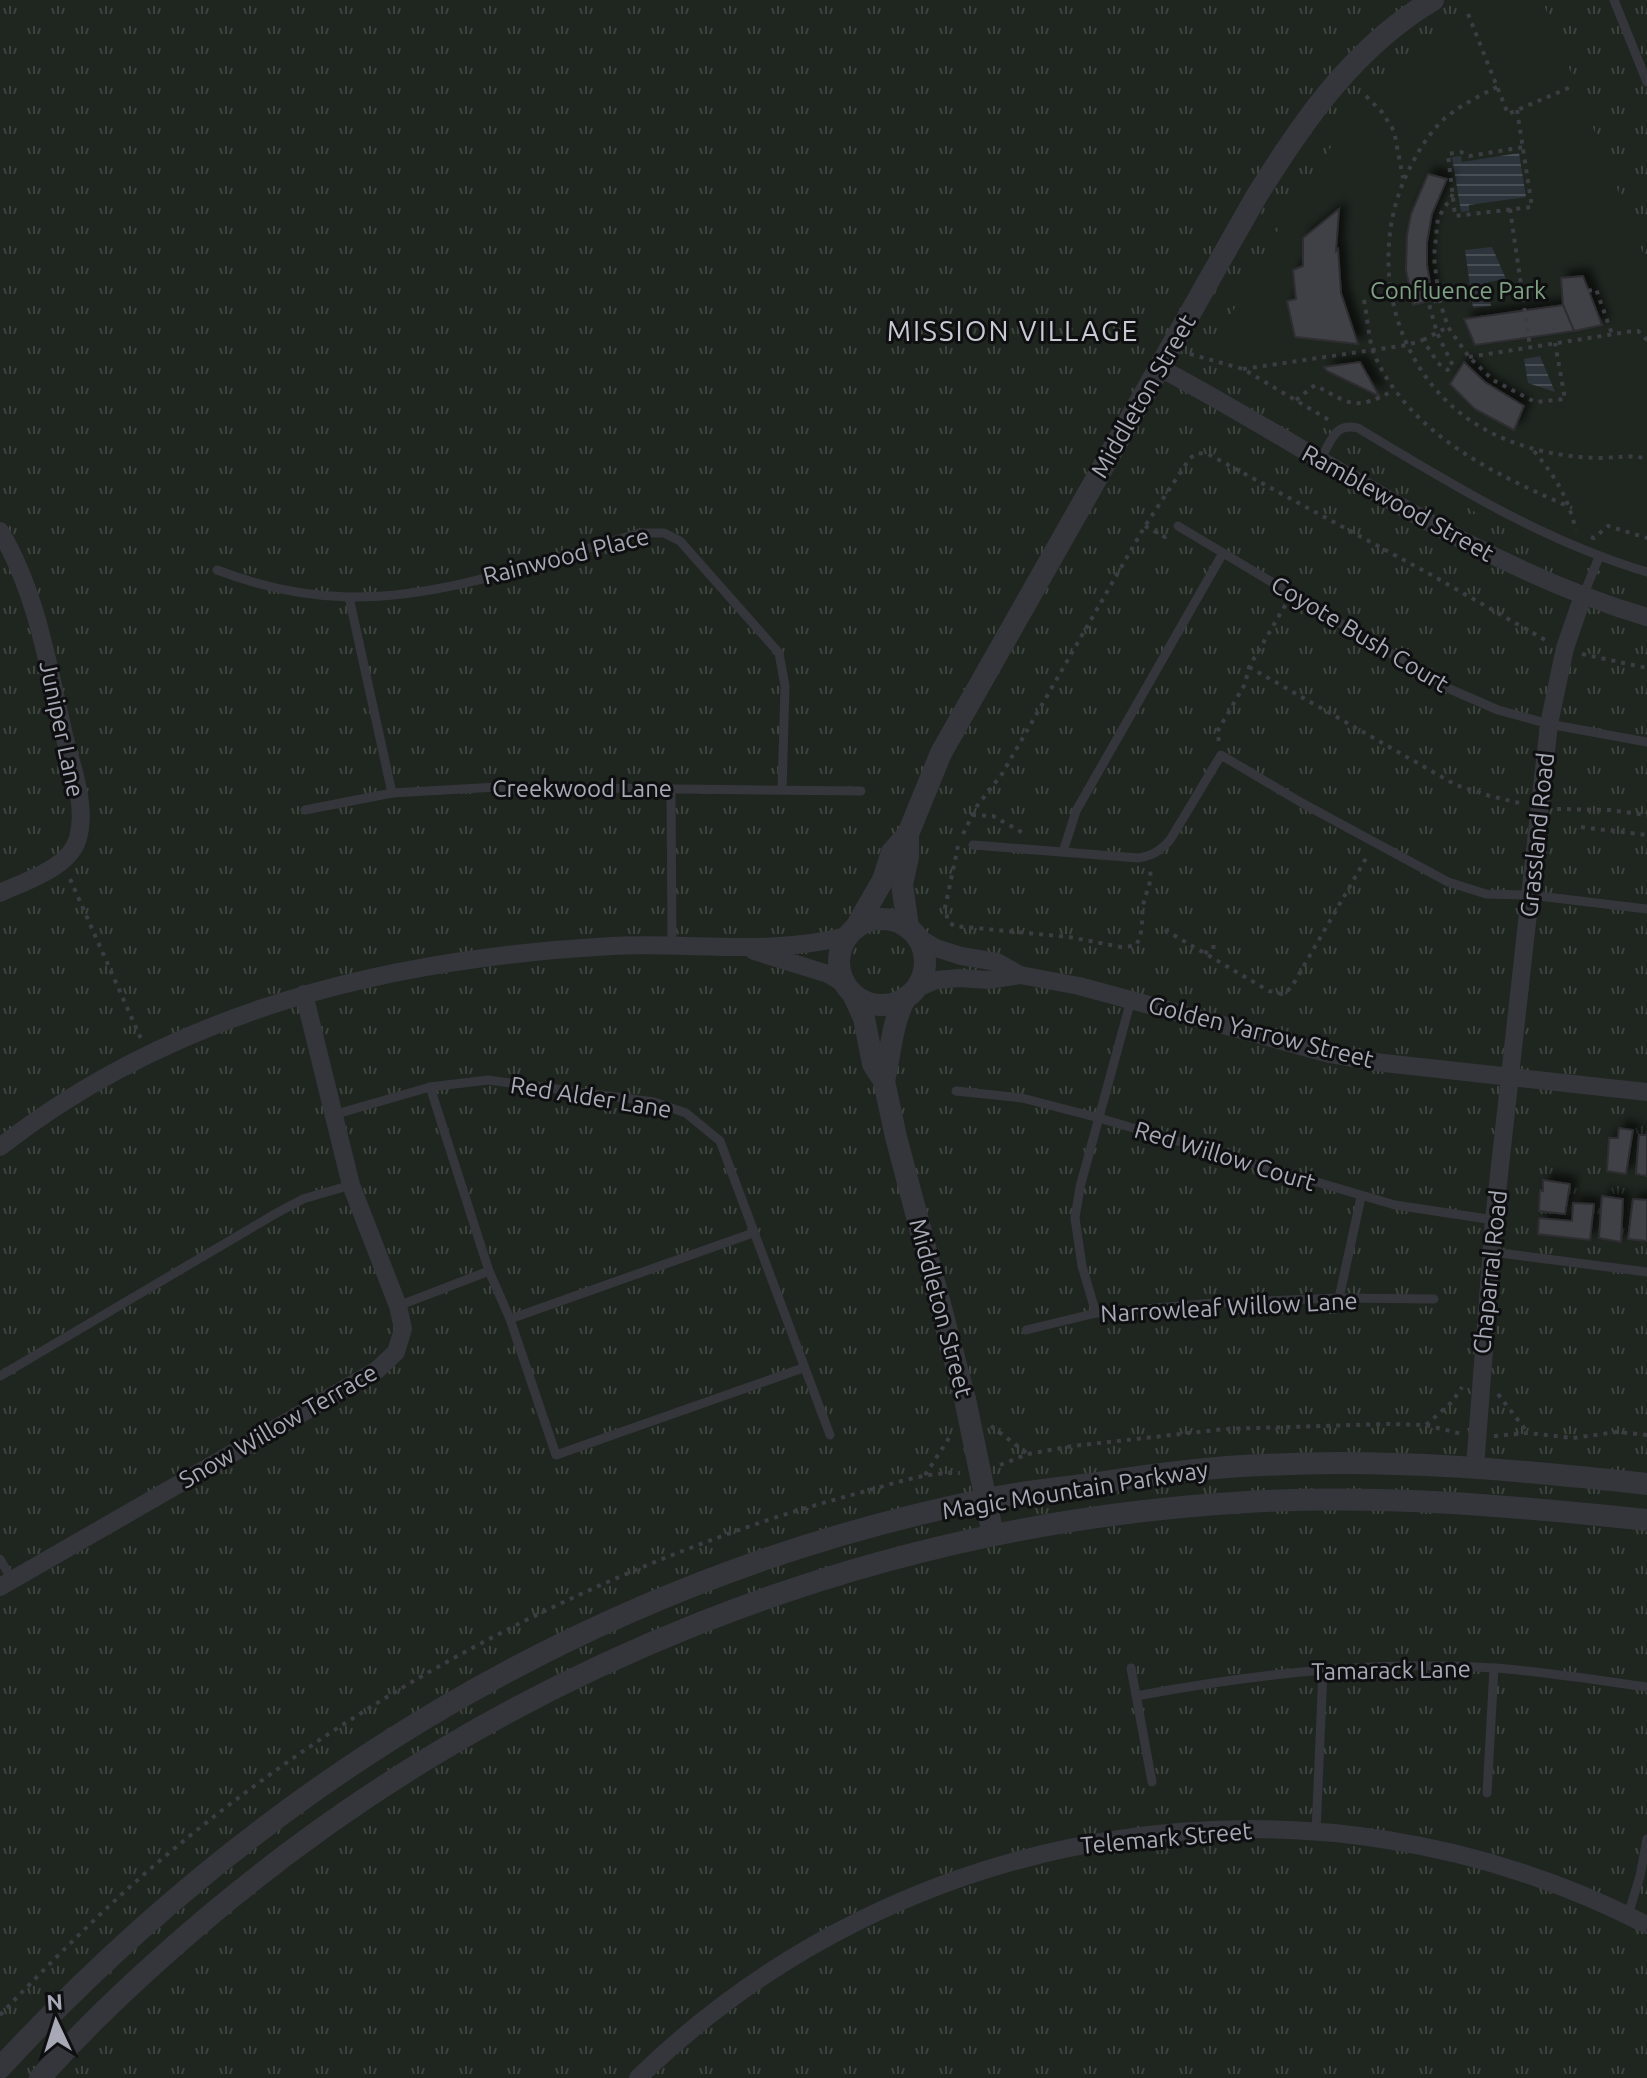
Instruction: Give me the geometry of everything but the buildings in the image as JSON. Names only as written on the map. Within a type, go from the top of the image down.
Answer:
[{"type":"street","name":"Middleton Street","points":[[852,931],[883,880],[892,852],[908,834],[941,753],[1256,197],[1296,133],[1346,69],[1409,14],[1433,0]]},
{"type":"street","name":"Ramblewood Street","points":[[1160,368],[1509,565],[1583,596],[1647,617]]},
{"type":"street","name":"Juniper Lane","points":[[0,531],[11,550],[37,617],[80,801],[78,840],[62,862]]},
{"type":"street","name":"Grassland Road","points":[[1511,1078],[1549,724],[1565,648],[1583,596]]},
{"type":"street","name":"Middleton Street","points":[[908,834],[908,857],[902,884],[913,932]]},
{"type":"street","points":[[0,893],[62,862]]},
{"type":"street","points":[[0,1147],[46,1111],[149,1056],[258,1008],[389,973],[478,957],[567,949],[672,945],[743,948],[823,942],[868,921],[882,918],[896,921],[913,932],[923,950],[925,964],[922,977],[910,994],[878,1005],[865,1001],[828,974],[743,948]]},
{"type":"street","points":[[849,989],[840,971],[839,958],[852,931]]},
{"type":"street","name":"Golden Yarrow Street","points":[[913,932],[936,948],[997,962],[1020,975],[1079,986],[1330,1054],[1375,1062],[1647,1092]]},
{"type":"street","name":"Golden Yarrow Street","points":[[910,994],[936,980],[988,980],[1020,975]]},
{"type":"street","name":"Middleton Street","points":[[849,989],[864,1018],[873,1064],[884,1081],[964,1395],[993,1535]]},
{"type":"street","name":"Snow Willow Terrace","points":[[6,1583],[377,1370],[396,1352],[403,1329],[398,1306],[351,1185],[304,994]]},
{"type":"street","name":"Middleton Street","points":[[884,1081],[895,1017],[910,994]]},
{"type":"street","name":"Chaparral Road","points":[[1475,1467],[1494,1220],[1511,1078]]},
{"type":"street","name":"Magic Mountain Parkway","points":[[0,2068],[87,1977],[179,1894],[276,1817],[377,1747],[485,1683],[593,1628],[709,1580],[825,1540],[986,1499],[1193,1470],[1342,1463],[1475,1467],[1647,1484]]},
{"type":"street","name":"Magic Mountain Parkway","points":[[40,2078],[68,2046],[164,1954],[254,1878],[353,1806],[455,1742],[560,1685],[663,1636],[775,1594],[891,1558],[993,1535],[1161,1509],[1337,1499],[1416,1500],[1647,1520]]},
{"type":"street","name":"Telemark Street","points":[[638,2078],[731,1998],[834,1932],[922,1891],[1056,1850],[1126,1838],[1274,1829],[1345,1833],[1415,1843],[1484,1860],[1560,1886],[1647,1925]]},
{"type":"lane","points":[[1614,0],[1642,56],[1647,82]]},
{"type":"lane","points":[[1320,460],[1341,427],[1358,428],[1510,516],[1599,557],[1647,572]]},
{"type":"lane","name":"Coyote Bush Court","points":[[1178,526],[1452,690],[1498,710],[1549,724],[1647,742]]},
{"type":"lane","name":"Rainwood Place","points":[[217,570],[289,592],[349,597],[421,591],[481,578],[640,533],[664,533],[680,541],[779,653],[785,686],[782,790]]},
{"type":"lane","points":[[1063,852],[1076,811],[1223,553]]},
{"type":"lane","points":[[1583,596],[1599,557]]},
{"type":"lane","points":[[349,597],[392,793]]},
{"type":"lane","points":[[973,845],[1138,858],[1149,856],[1170,840],[1221,755],[1448,882],[1486,894],[1530,895],[1647,909]]},
{"type":"lane","name":"Creekwood Lane","points":[[305,810],[392,793],[497,787],[861,791]]},
{"type":"lane","points":[[671,789],[672,945]]},
{"type":"lane","points":[[1096,1313],[1082,1266],[1075,1218],[1080,1187],[1131,1000]]},
{"type":"lane","name":"Red Alder Lane","points":[[333,1115],[430,1087],[488,1080],[654,1102],[686,1113],[720,1141],[830,1435]]},
{"type":"lane","points":[[430,1087],[489,1271],[510,1319],[556,1455],[803,1368]]},
{"type":"lane","name":"Red Willow Court","points":[[956,1091],[1022,1098],[1099,1118],[1361,1197],[1494,1220]]},
{"type":"lane","points":[[0,1376],[275,1214],[303,1199],[351,1185]]},
{"type":"lane","points":[[1339,1298],[1361,1197]]},
{"type":"lane","points":[[510,1319],[753,1233]]},
{"type":"lane","points":[[1492,1252],[1647,1272]]},
{"type":"lane","points":[[398,1306],[489,1271]]},
{"type":"lane","name":"Narrowleaf Willow Lane","points":[[1026,1330],[1096,1313],[1214,1303],[1339,1298],[1434,1299]]},
{"type":"lane","points":[[0,1559],[6,1583]]},
{"type":"lane","name":"Tamarack Lane","points":[[1136,1696],[1230,1678],[1408,1666],[1494,1668],[1647,1687]]},
{"type":"lane","points":[[1131,1668],[1152,1782]]},
{"type":"lane","points":[[1487,1793],[1494,1668]]},
{"type":"lane","points":[[1316,1832],[1323,1670]]},
{"type":"lane","points":[[1628,1915],[1647,1839]]},
{"type":"path","points":[[1468,14],[1508,114],[1573,86]]},
{"type":"path","points":[[1497,87],[1472,99],[1444,119],[1422,146],[1403,178],[1390,218],[1387,253],[1388,280],[1407,345],[1422,371],[1446,400],[1486,430],[1532,450],[1564,456],[1602,458],[1633,455],[1647,459]]},
{"type":"path","points":[[1366,96],[1382,112],[1394,131],[1403,178]]},
{"type":"path","points":[[1517,110],[1524,147],[1532,207],[1455,216],[1448,154],[1461,152],[1469,156],[1524,147]]},
{"type":"path","points":[[1453,194],[1438,218],[1434,257],[1439,299],[1448,327],[1469,357],[1493,380],[1535,402],[1565,399],[1555,343]]},
{"type":"path","points":[[1510,209],[1530,347]]},
{"type":"path","points":[[1588,291],[1596,289],[1612,334]]},
{"type":"path","points":[[1423,340],[1438,363],[1447,370],[1453,366],[1437,333],[1429,304],[1439,299]]},
{"type":"path","points":[[1364,300],[1372,350],[1394,390],[1416,417],[1446,442],[1529,490],[1572,508]]},
{"type":"path","points":[[1243,369],[1407,345],[1448,327]]},
{"type":"path","points":[[1469,357],[1638,331],[1647,340]]},
{"type":"path","points":[[1187,353],[1243,369],[1341,427]]},
{"type":"path","points":[[1296,400],[1315,385],[1358,405],[1374,401],[1394,390]]},
{"type":"path","points":[[1532,450],[1561,485],[1572,508],[1575,530],[1594,538],[1608,526],[1647,538]]},
{"type":"path","points":[[1149,856],[1151,886],[1143,904],[1141,938],[1135,946],[1121,947],[1069,937],[962,928],[948,921],[945,908],[955,854],[972,815],[1002,774],[1145,526],[1190,458],[1197,453],[1208,454],[1565,648],[1590,657],[1647,668]]},
{"type":"path","points":[[1145,526],[1165,537],[1178,526]]},
{"type":"path","points":[[1221,755],[1217,732],[1245,684],[1249,667],[1292,594]]},
{"type":"path","points":[[1249,667],[1456,785],[1505,801],[1571,811],[1610,810],[1647,815]]},
{"type":"path","points":[[972,815],[996,817],[1029,836]]},
{"type":"path","points":[[1581,827],[1647,835]]},
{"type":"path","points":[[1165,930],[1269,991],[1287,992],[1375,842]]},
{"type":"path","points":[[62,862],[149,1056]]},
{"type":"path","points":[[1205,954],[1210,947],[1219,947]]},
{"type":"path","points":[[1426,1425],[1452,1402]]},
{"type":"path","points":[[1504,1403],[1528,1433]]},
{"type":"path","points":[[1001,1465],[1028,1454],[1102,1441],[1193,1431],[1309,1425],[1426,1425],[1455,1434]]},
{"type":"path","points":[[1497,1436],[1528,1433],[1573,1438],[1609,1433],[1647,1435]]},
{"type":"path","points":[[1006,1435],[1028,1454]]},
{"type":"path","points":[[948,1441],[925,1475],[960,1473]]},
{"type":"green space","points":[[0,0],[1647,0],[1647,2078],[0,2078]]},
{"type":"green space","name":"Confluence Park","points":[[1507,0],[1542,0],[1647,263],[1647,587],[1583,565],[1521,538],[1219,367],[1216,342],[1273,239],[1333,145],[1367,103],[1407,64],[1453,30]]},
{"type":"shaded area","points":[[1519,153],[1526,197],[1469,205],[1469,211],[1461,212],[1452,157],[1461,156],[1462,162]]},
{"type":"shaded area","points":[[1492,247],[1506,279],[1488,282],[1491,306],[1473,308],[1465,250]]},
{"type":"shaded area","points":[[1540,356],[1555,392],[1528,383],[1524,359]]},
{"type":"district","name":"MISSION VILLAGE","points":[[1013,330]]}]
